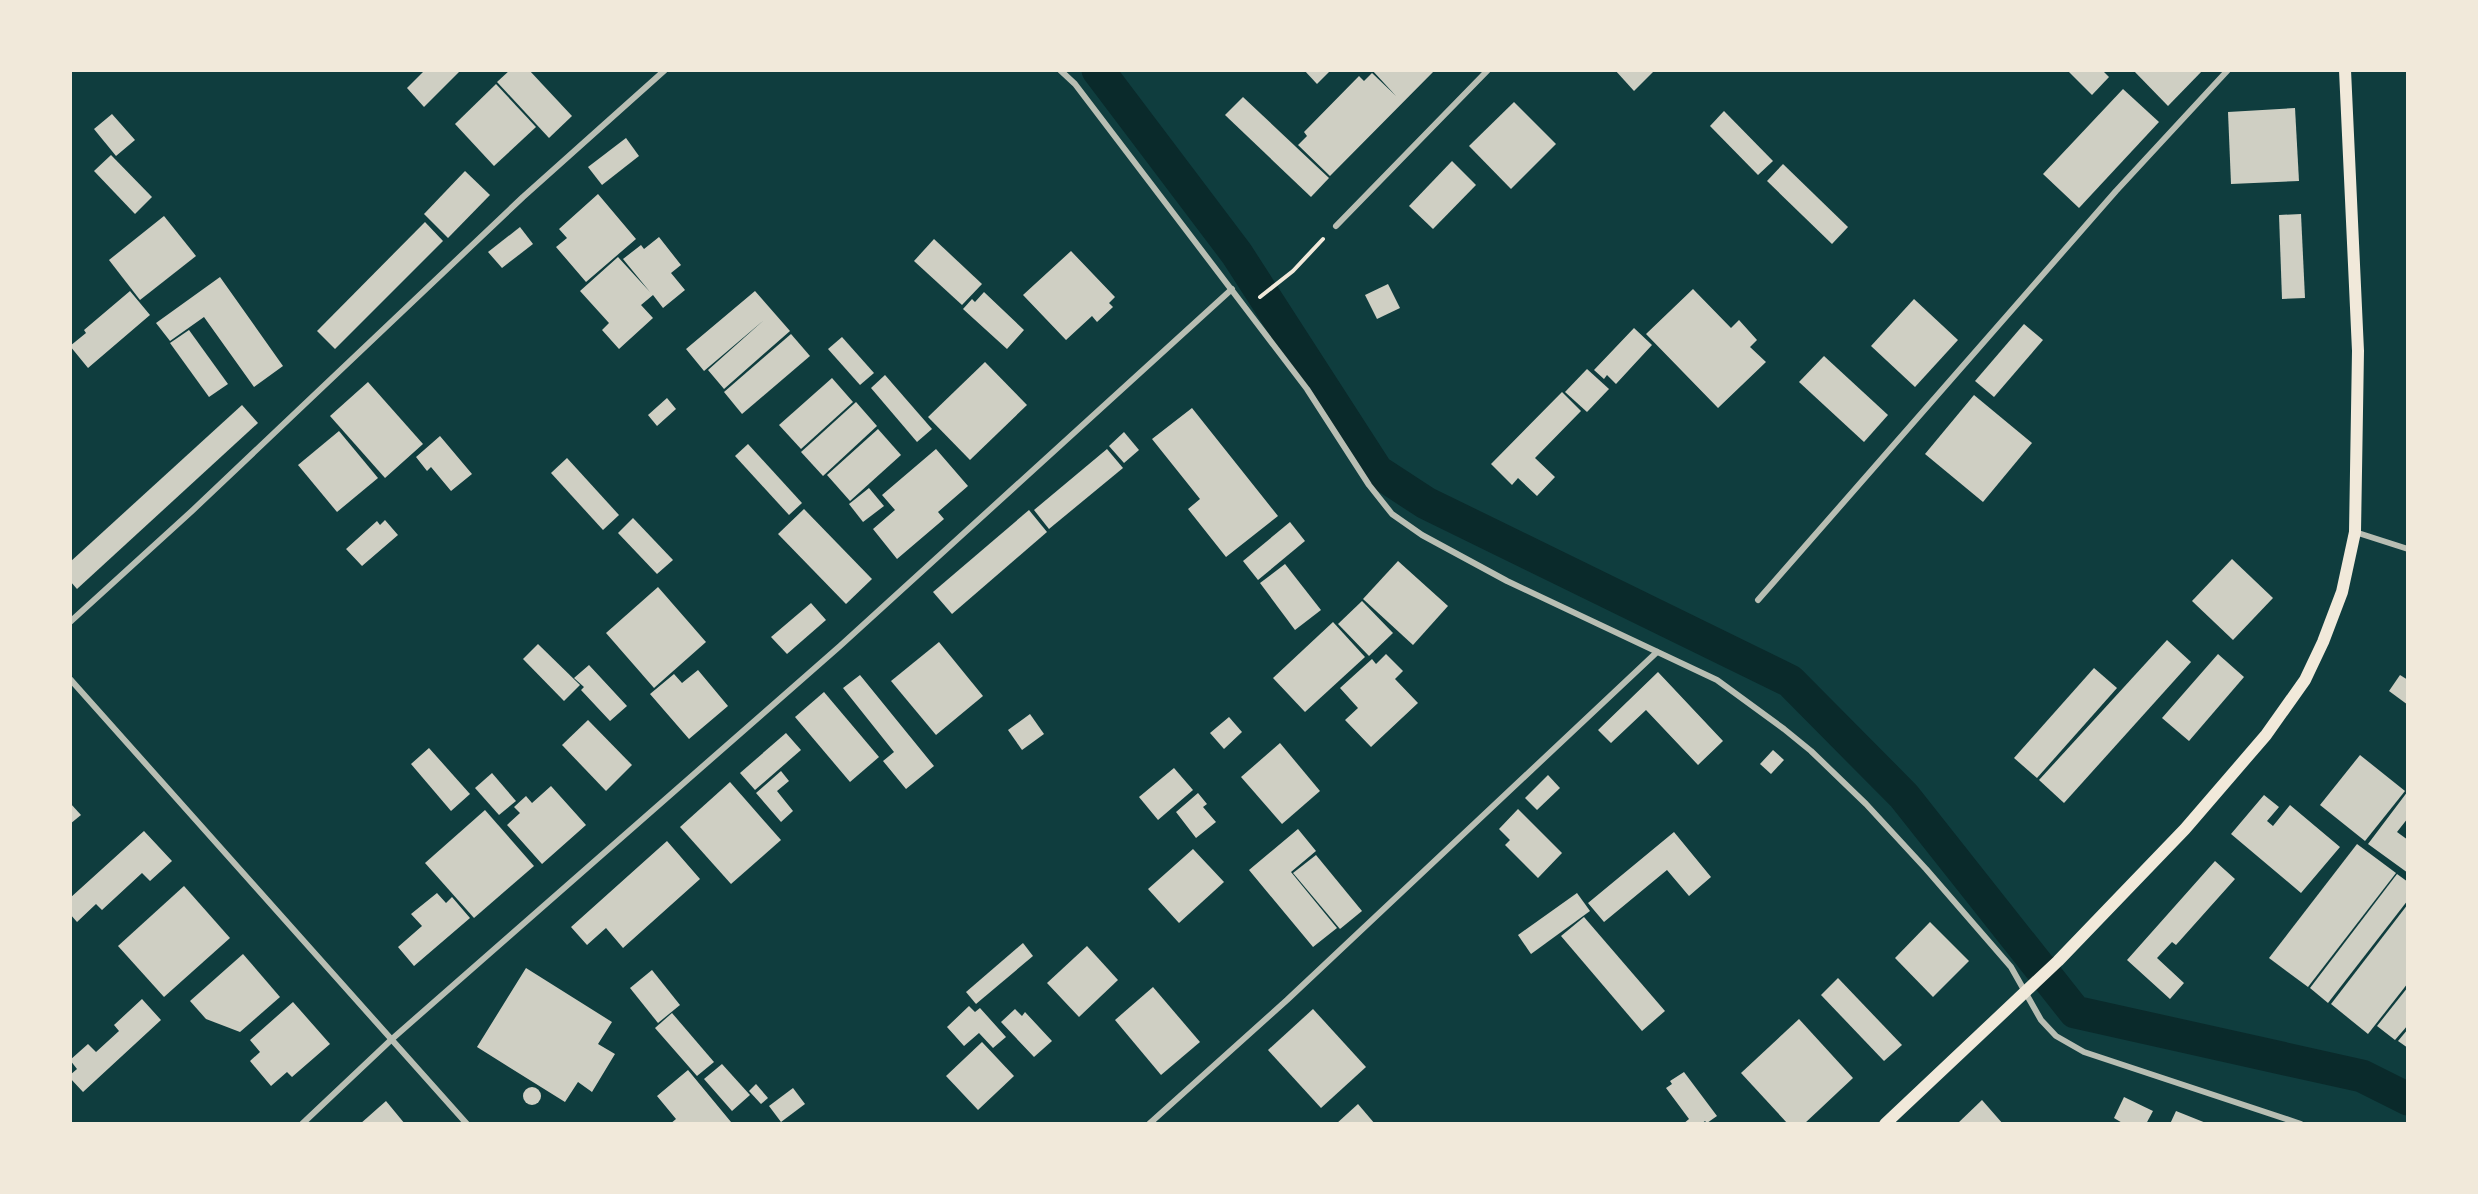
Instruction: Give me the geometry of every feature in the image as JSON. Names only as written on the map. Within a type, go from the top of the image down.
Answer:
[{"type":"main road","points":[[1885,1124],[2058,961],[2185,829],[2266,735],[2305,680],[2342,592],[2355,532],[2358,351],[2345,70]]},
{"type":"street","points":[[70,622],[193,510],[523,197],[665,70]]},
{"type":"street","points":[[1060,70],[1075,84],[1307,389],[1369,485],[1392,514],[1422,535],[1507,581],[1717,680],[1811,750],[1926,869],[2011,967],[2041,1020],[2056,1036],[2084,1052],[2301,1124]]},
{"type":"street","points":[[1336,226],[1488,70]]},
{"type":"street","points":[[1758,600],[2116,191],[2228,70]]},
{"type":"street","points":[[302,1124],[392,1039],[840,646],[1232,289]]},
{"type":"street","points":[[2355,532],[2408,549]]},
{"type":"street","points":[[1149,1124],[1287,1000],[1657,652]]},
{"type":"street","points":[[70,679],[467,1124]]},
{"type":"path","points":[[1246,308],[1293,271],[1336,226]]},
{"type":"building","points":[[425,70],[461,70],[424,107],[407,88]]},
{"type":"building","points":[[510,70],[529,70],[572,116],[549,138],[497,82]]},
{"type":"building","points":[[1304,70],[1331,70],[1317,84]]},
{"type":"building","points":[[1372,70],[1435,70],[1330,176],[1298,145],[1307,136],[1304,132],[1359,76],[1364,81],[1372,73],[1396,96]]},
{"type":"building","points":[[1615,70],[1655,70],[1634,91]]},
{"type":"building","points":[[2067,70],[2102,70],[2109,77],[2092,95]]},
{"type":"building","points":[[2133,70],[2203,70],[2168,106]]},
{"type":"building","points":[[496,84],[536,127],[494,166],[455,124]]},
{"type":"building","points":[[2123,89],[2159,122],[2079,208],[2043,174]]},
{"type":"building","points":[[1243,97],[1329,178],[1311,197],[1225,115]]},
{"type":"building","points":[[1514,102],[1556,144],[1511,189],[1469,146]]},
{"type":"building","points":[[2295,108],[2299,181],[2231,184],[2228,112]]},
{"type":"building","points":[[1724,111],[1773,161],[1758,175],[1710,126]]},
{"type":"building","points":[[112,114],[135,140],[116,156],[94,129]]},
{"type":"building","points":[[626,138],[639,156],[602,185],[588,167]]},
{"type":"building","points":[[111,155],[152,197],[135,214],[94,171]]},
{"type":"building","points":[[1452,161],[1476,185],[1433,229],[1409,206]]},
{"type":"building","points":[[1783,164],[1848,227],[1832,244],[1767,181]]},
{"type":"building","points":[[465,171],[490,195],[448,238],[424,214]]},
{"type":"building","points":[[598,194],[636,239],[586,282],[556,247],[567,238],[559,229]]},
{"type":"building","points":[[2301,214],[2305,298],[2282,299],[2279,215]]},
{"type":"building","points":[[164,216],[196,256],[140,300],[109,260]]},
{"type":"building","points":[[425,222],[443,241],[335,349],[317,331]]},
{"type":"building","points":[[520,227],[533,244],[502,268],[488,252]]},
{"type":"building","points":[[659,237],[681,265],[671,273],[685,290],[663,308],[653,295],[641,305],[653,318],[619,349],[602,330],[609,323],[580,291],[618,257],[650,292],[623,259],[641,245],[644,249]]},
{"type":"building","points":[[934,239],[982,284],[962,305],[914,261]]},
{"type":"building","points":[[1071,251],[1115,297],[1109,303],[1113,307],[1097,322],[1092,316],[1066,340],[1023,295]]},
{"type":"building","points":[[220,277],[283,366],[254,387],[204,317],[170,341],[156,323]]},
{"type":"building","points":[[1388,284],[1400,308],[1377,319],[1365,295]]},
{"type":"building","points":[[1693,289],[1731,328],[1739,320],[1757,340],[1750,347],[1766,362],[1718,408],[1646,334]]},
{"type":"building","points":[[130,291],[150,315],[88,368],[70,346],[86,333],[84,330]]},
{"type":"building","points":[[755,291],[790,331],[724,389],[708,370],[764,320],[704,371],[686,349]]},
{"type":"building","points":[[984,292],[1024,330],[1007,349],[963,309],[972,299],[975,302]]},
{"type":"building","points":[[1914,299],[1958,340],[1915,387],[1871,346]]},
{"type":"building","points":[[2024,324],[2043,340],[1994,397],[1975,381]]},
{"type":"building","points":[[1634,328],[1652,345],[1616,384],[1607,375],[1604,379],[1594,370]]},
{"type":"building","points":[[189,330],[228,384],[209,397],[170,343]]},
{"type":"building","points":[[791,334],[810,356],[742,414],[724,392]]},
{"type":"building","points":[[842,337],[874,373],[860,385],[828,349]]},
{"type":"building","points":[[1824,356],[1888,415],[1864,442],[1799,382]]},
{"type":"building","points":[[985,362],[1027,405],[970,460],[928,417]]},
{"type":"building","points":[[1587,369],[1609,389],[1587,412],[1565,392]]},
{"type":"building","points":[[885,375],[932,429],[917,442],[871,388]]},
{"type":"building","points":[[832,378],[853,402],[801,449],[779,425]]},
{"type":"building","points":[[368,382],[423,444],[385,478],[330,416]]},
{"type":"building","points":[[1562,392],[1581,411],[1535,458],[1555,477],[1537,496],[1518,478],[1512,485],[1491,464]]},
{"type":"building","points":[[1974,395],[2032,443],[1983,502],[1925,454]]},
{"type":"building","points":[[667,398],[676,409],[657,426],[648,415]]},
{"type":"building","points":[[856,402],[877,426],[823,476],[801,452]]},
{"type":"building","points":[[242,405],[258,423],[77,589],[70,581],[70,562]]},
{"type":"building","points":[[1192,408],[1278,516],[1226,557],[1188,509],[1200,499],[1152,439]]},
{"type":"building","points":[[878,429],[901,455],[850,501],[827,475]]},
{"type":"building","points":[[339,431],[378,478],[337,512],[298,465]]},
{"type":"building","points":[[1124,432],[1139,450],[1124,463],[1109,446]]},
{"type":"building","points":[[440,436],[472,474],[451,491],[431,467],[427,471],[416,457]]},
{"type":"building","points":[[748,444],[802,503],[789,515],[735,456]]},
{"type":"building","points":[[936,449],[968,486],[938,512],[944,519],[897,559],[873,529],[895,510],[882,495]]},
{"type":"building","points":[[1107,449],[1123,468],[1049,529],[1034,510]]},
{"type":"building","points":[[567,458],[619,515],[603,530],[551,473]]},
{"type":"building","points":[[869,488],[884,506],[863,522],[849,504]]},
{"type":"building","points":[[804,509],[872,579],[846,604],[778,534]]},
{"type":"building","points":[[1029,510],[1047,532],[952,614],[933,592]]},
{"type":"building","points":[[633,518],[673,560],[657,574],[618,533]]},
{"type":"building","points":[[385,520],[398,535],[362,566],[346,549],[377,521],[380,525]]},
{"type":"building","points":[[1290,522],[1305,541],[1258,580],[1243,561]]},
{"type":"building","points":[[2232,559],[2273,598],[2233,640],[2192,601]]},
{"type":"building","points":[[1398,561],[1448,606],[1413,645],[1363,599]]},
{"type":"building","points":[[1285,564],[1321,610],[1295,630],[1260,583]]},
{"type":"building","points":[[658,587],[706,642],[654,688],[606,633]]},
{"type":"building","points":[[1362,601],[1393,633],[1369,656],[1338,624]]},
{"type":"building","points":[[811,603],[826,620],[787,654],[771,637]]},
{"type":"building","points":[[1333,622],[1365,657],[1305,712],[1273,678]]},
{"type":"building","points":[[2167,640],[2191,662],[2064,803],[2039,780]]},
{"type":"building","points":[[939,642],[983,696],[936,735],[891,681]]},
{"type":"building","points":[[538,644],[580,685],[564,701],[523,659]]},
{"type":"building","points":[[1386,654],[1403,671],[1395,679],[1418,703],[1371,747],[1345,720],[1358,708],[1340,688],[1372,659],[1376,664]]},
{"type":"building","points":[[2218,654],[2244,677],[2189,741],[2162,718]]},
{"type":"building","points":[[589,665],[627,706],[610,721],[581,690],[584,687],[574,678]]},
{"type":"building","points":[[2094,668],[2117,688],[2037,778],[2014,758]]},
{"type":"building","points":[[698,670],[728,706],[689,739],[650,694],[674,674],[682,683]]},
{"type":"building","points":[[1658,672],[1723,741],[1698,765],[1646,710],[1611,743],[1598,730]]},
{"type":"building","points":[[860,675],[934,766],[906,789],[883,761],[894,752],[843,688]]},
{"type":"building","points":[[2400,675],[2408,680],[2408,705],[2389,691]]},
{"type":"building","points":[[824,692],[879,757],[850,782],[795,717]]},
{"type":"building","points":[[1030,714],[1044,734],[1022,750],[1008,730]]},
{"type":"building","points":[[1229,717],[1242,732],[1224,749],[1210,733]]},
{"type":"building","points":[[588,720],[632,765],[606,791],[562,745]]},
{"type":"building","points":[[786,733],[801,750],[755,790],[740,773]]},
{"type":"building","points":[[1280,743],[1320,791],[1282,824],[1241,777]]},
{"type":"building","points":[[429,748],[470,794],[451,811],[411,764]]},
{"type":"building","points":[[1773,750],[1784,760],[1771,774],[1760,764]]},
{"type":"building","points":[[2360,755],[2405,791],[2365,841],[2320,805]]},
{"type":"building","points":[[1174,768],[1193,790],[1158,820],[1139,797]]},
{"type":"building","points":[[781,771],[789,781],[777,791],[793,811],[781,822],[756,793]]},
{"type":"building","points":[[492,773],[516,801],[499,815],[475,788]]},
{"type":"building","points":[[1548,775],[1560,788],[1537,810],[1525,798]]},
{"type":"building","points":[[730,782],[781,840],[731,884],[680,827]]},
{"type":"building","points":[[551,786],[586,825],[542,864],[507,825],[520,813],[514,807],[526,796],[532,803]]},
{"type":"building","points":[[2408,791],[2408,818],[2397,832],[2408,840],[2408,873],[2368,844]]},
{"type":"building","points":[[1198,793],[1207,804],[1203,807],[1216,822],[1196,838],[1176,812]]},
{"type":"building","points":[[2264,795],[2279,807],[2267,821],[2273,826],[2290,805],[2340,847],[2301,893],[2231,834]]},
{"type":"building","points":[[70,803],[81,815],[70,824]]},
{"type":"building","points":[[1518,809],[1562,853],[1538,878],[1505,845],[1510,840],[1499,829]]},
{"type":"building","points":[[485,810],[534,866],[474,918],[425,863]]},
{"type":"building","points":[[1298,829],[1316,851],[1291,872],[1337,928],[1313,947],[1249,870]]},
{"type":"building","points":[[144,831],[172,861],[150,881],[142,873],[102,910],[96,904],[77,922],[70,914],[70,898]]},
{"type":"building","points":[[1674,832],[1711,877],[1689,896],[1667,870],[1604,922],[1588,903]]},
{"type":"building","points":[[667,841],[700,879],[623,948],[606,928],[587,945],[571,927]]},
{"type":"building","points":[[2357,844],[2396,873],[2308,987],[2269,958]]},
{"type":"building","points":[[1193,849],[1224,882],[1179,923],[1148,889]]},
{"type":"building","points":[[1316,855],[1362,911],[1340,929],[1293,873]]},
{"type":"building","points":[[2215,861],[2235,879],[2176,945],[2172,942],[2157,958],[2184,983],[2170,999],[2127,960]]},
{"type":"building","points":[[2397,874],[2408,882],[2408,900],[2328,1003],[2310,988]]},
{"type":"building","points":[[184,886],[230,938],[164,997],[118,946]]},
{"type":"building","points":[[437,893],[446,903],[452,897],[470,918],[414,966],[398,947],[422,926],[411,914]]},
{"type":"building","points":[[1577,893],[1590,911],[1531,954],[1518,935]]},
{"type":"building","points":[[2408,904],[2408,983],[2368,1034],[2331,1004]]},
{"type":"building","points":[[1584,917],[1665,1011],[1642,1031],[1561,936]]},
{"type":"building","points":[[1930,922],[1969,961],[1933,997],[1895,958]]},
{"type":"building","points":[[1023,943],[1033,956],[976,1004],[966,992]]},
{"type":"building","points":[[1087,946],[1118,980],[1079,1017],[1047,983]]},
{"type":"building","points":[[243,954],[280,997],[240,1032],[206,1019],[190,1001]]},
{"type":"building","points":[[526,968],[612,1022],[598,1044],[615,1054],[592,1092],[578,1082],[565,1102],[477,1047]]},
{"type":"building","points":[[652,970],[680,1005],[658,1023],[630,988]]},
{"type":"building","points":[[1838,978],[1902,1045],[1884,1061],[1821,995]]},
{"type":"building","points":[[1153,987],[1200,1042],[1161,1075],[1115,1020]]},
{"type":"building","points":[[2408,987],[2408,1025],[2395,1040],[2377,1026]]},
{"type":"building","points":[[142,999],[161,1020],[83,1092],[70,1078],[70,1075],[77,1069],[70,1060],[88,1044],[96,1052],[119,1031],[114,1025]]},
{"type":"building","points":[[293,1002],[330,1044],[292,1077],[287,1072],[271,1086],[250,1061],[260,1052],[250,1040]]},
{"type":"building","points":[[969,1006],[975,1012],[980,1008],[1006,1037],[993,1048],[979,1033],[964,1046],[947,1027]]},
{"type":"building","points":[[1015,1009],[1022,1016],[1025,1012],[1052,1041],[1034,1057],[1001,1022]]},
{"type":"building","points":[[1313,1009],[1366,1067],[1321,1108],[1268,1050]]},
{"type":"building","points":[[672,1013],[714,1062],[697,1076],[655,1028]]},
{"type":"building","points":[[1799,1019],[1853,1078],[1804,1124],[1788,1124],[1741,1073]]},
{"type":"building","points":[[2408,1029],[2408,1048],[2398,1041]]},
{"type":"building","points":[[982,1042],[1014,1076],[978,1110],[946,1076]]},
{"type":"building","points":[[722,1064],[750,1095],[732,1111],[704,1079]]},
{"type":"building","points":[[688,1070],[731,1122],[730,1124],[670,1124],[676,1119],[657,1096]]},
{"type":"building","points":[[1684,1072],[1717,1116],[1707,1123],[1705,1121],[1701,1124],[1683,1124],[1689,1119],[1666,1088],[1672,1084],[1670,1081]]},
{"type":"building","points":[[756,1084],[768,1098],[761,1104],[749,1091]]},
{"type":"building","points":[[532,1087],[538,1090],[541,1096],[538,1102],[532,1105],[526,1102],[523,1096],[526,1090]]},
{"type":"building","points":[[793,1088],[805,1104],[781,1122],[769,1106]]},
{"type":"building","points":[[2124,1097],[2153,1111],[2146,1124],[2124,1124],[2114,1118]]},
{"type":"building","points":[[1982,1100],[2003,1124],[1957,1124]]},
{"type":"building","points":[[386,1101],[405,1124],[360,1124]]},
{"type":"building","points":[[1358,1104],[1375,1124],[1336,1124]]},
{"type":"building","points":[[2176,1111],[2206,1123],[2206,1124],[2170,1124]]},
{"type":"waterway","points":[[1098,70],[1237,254],[1377,471],[1426,503],[1790,681],[1904,796],[2075,1012],[2362,1076],[2408,1099]]}]
